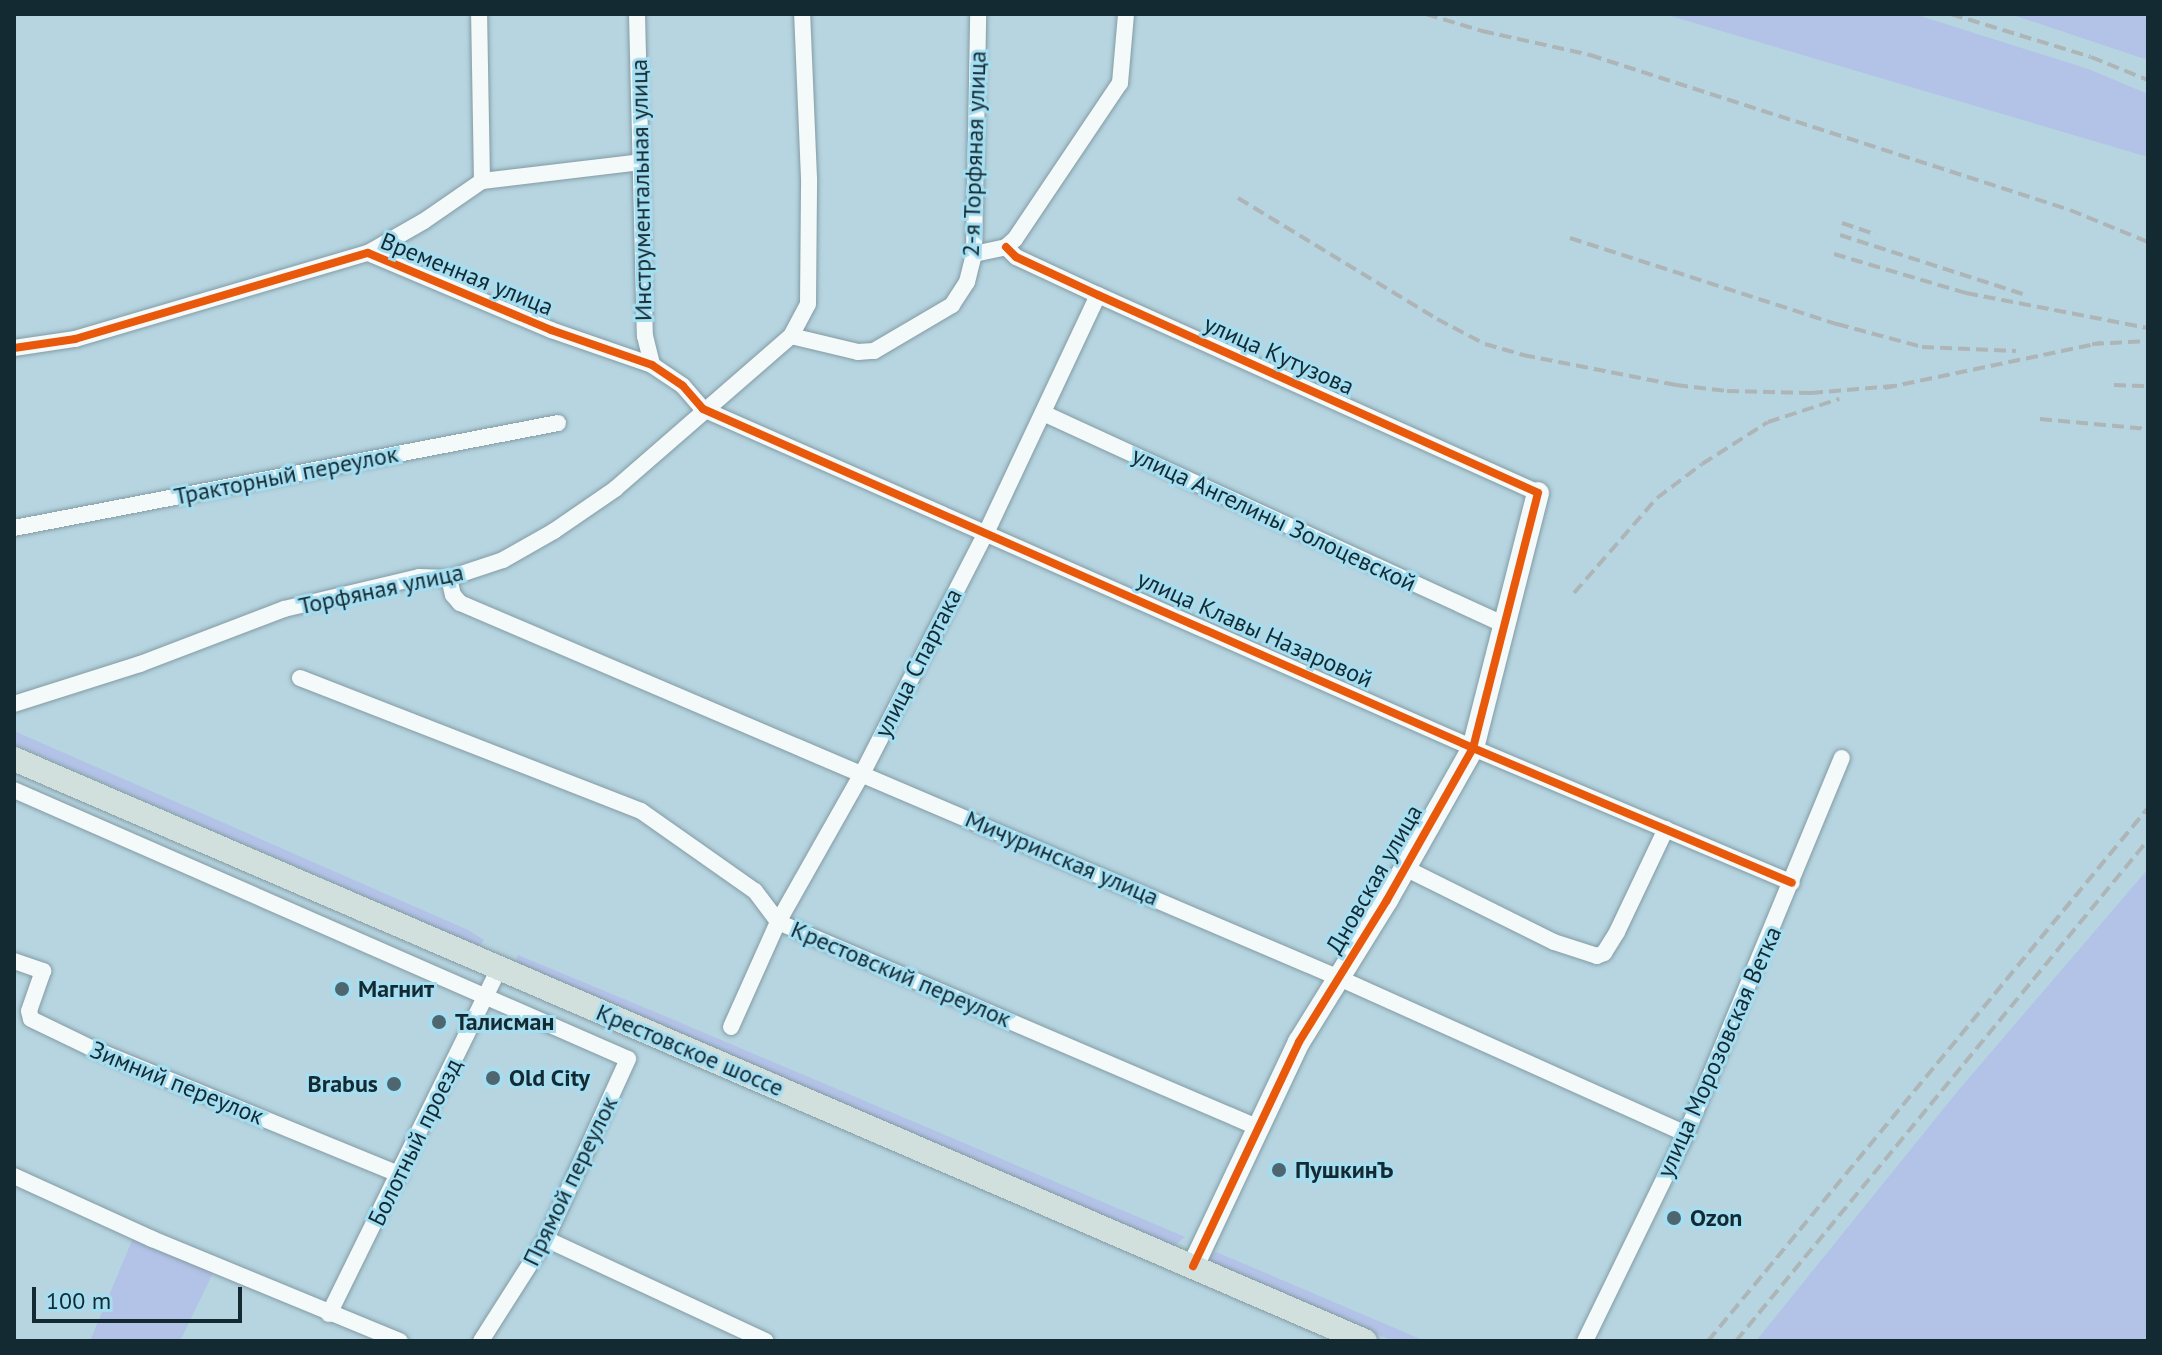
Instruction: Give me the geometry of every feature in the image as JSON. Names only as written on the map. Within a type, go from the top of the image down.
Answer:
[{"type":"main road","name":"Крестовское шоссе","points":[[14,759],[1365,1341]]},
{"type":"street","points":[[479,14],[482,181]]},
{"type":"street","name":"Инструментальная улица","points":[[637,14],[645,336],[652,365]]},
{"type":"street","name":"Торфяная улица","points":[[14,704],[140,664],[284,609],[419,577],[449,578],[503,560],[554,531],[615,489],[703,409],[791,336],[808,304],[809,178],[802,14]]},
{"type":"street","name":"2-я Торфяная улица","points":[[791,336],[858,352],[874,351],[952,305],[967,282],[974,254],[978,14]]},
{"type":"street","points":[[974,254],[1006,247],[1120,83],[1126,14]]},
{"type":"street","points":[[368,253],[424,221],[482,181],[641,162]]},
{"type":"street","name":"улица Кутузова","points":[[1006,247],[1016,257],[1098,295],[1538,493]]},
{"type":"street","name":"Временная улица","points":[[14,348],[75,339],[368,253],[551,330],[652,365],[683,386],[703,409]]},
{"type":"street","name":"улица Спартака","points":[[731,1027],[778,922],[863,772],[986,533],[1098,295]]},
{"type":"street","name":"улица Клавы Назаровой","points":[[703,409],[1473,748],[1792,883]]},
{"type":"street","name":"улица Ангелины Золоцевской","points":[[1043,413],[1505,625]]},
{"type":"street","name":"Тракторный переулок","points":[[14,528],[558,423]]},
{"type":"street","name":"Дновская улица","points":[[1193,1266],[1299,1042],[1405,868],[1473,748],[1538,493]]},
{"type":"street","name":"Мичуринская улица","points":[[449,578],[453,595],[460,603],[863,772],[1339,978],[1686,1134]]},
{"type":"street","name":"Крестовский переулок","points":[[300,678],[641,811],[755,891],[778,922],[1259,1128]]},
{"type":"street","name":"улица Морозовская Ветка","points":[[1585,1341],[1686,1134],[1842,758]]},
{"type":"street","points":[[14,790],[486,997]]},
{"type":"street","points":[[1405,868],[1554,942],[1597,956],[1604,953],[1617,932],[1666,829]]},
{"type":"street","name":"Зимний переулок","points":[[14,961],[43,971],[29,1011],[31,1019],[91,1048],[400,1175]]},
{"type":"street","name":"Болотный проезд","points":[[329,1314],[400,1175],[499,968]]},
{"type":"street","name":"Прямой переулок","points":[[481,1341],[546,1239],[628,1059],[486,997]]},
{"type":"street","points":[[14,1176],[329,1314],[400,1341]]},
{"type":"street","points":[[546,1239],[766,1341]]},
{"type":"shaded area","points":[[1664,14],[1914,14],[2088,69],[2148,94],[2148,157]]},
{"type":"shaded area","points":[[2010,14],[2140,14],[2148,18],[2148,60]]},
{"type":"shaded area","points":[[14,731],[468,930],[484,940],[479,946],[14,744]]},
{"type":"shaded area","points":[[2148,869],[2148,1341],[1756,1341],[1957,1092]]},
{"type":"shaded area","points":[[518,955],[1185,1237],[1174,1246],[515,963]]},
{"type":"shaded area","points":[[133,1238],[213,1273],[180,1341],[90,1341]]},
{"type":"shaded area","points":[[1216,1252],[1425,1341],[1393,1341],[1248,1281],[1205,1258]]},
{"type":"railway","points":[[1426,14],[1482,31],[1590,55],[2070,210],[2148,242]]},
{"type":"railway","points":[[1951,14],[2091,57],[2148,80]]},
{"type":"railway","points":[[1238,198],[1437,319],[1485,344],[1523,355],[1676,385],[1727,391],[1811,393],[1894,386]]},
{"type":"railway","points":[[1842,223],[1876,235]]},
{"type":"railway","points":[[1840,235],[2023,294]]},
{"type":"railway","points":[[1570,238],[1837,324],[1922,347],[2016,351]]},
{"type":"railway","points":[[1834,254],[1966,293],[2148,328]]},
{"type":"railway","points":[[2092,344],[2148,341]]},
{"type":"railway","points":[[1885,388],[2101,343]]},
{"type":"railway","points":[[2114,385],[2148,386]]},
{"type":"railway","points":[[1574,593],[1657,498],[1702,464],[1768,422],[1839,399]]},
{"type":"railway","points":[[2040,419],[2148,429]]},
{"type":"railway","points":[[1708,1341],[2148,808]]},
{"type":"railway","points":[[1736,1341],[2148,840]]},
{"type":"cycle path","points":[[1006,247],[1016,257],[1098,295],[1538,493],[1473,748],[1387,900],[1299,1042],[1193,1266]]},
{"type":"cycle path","points":[[14,348],[75,339],[368,253],[551,330],[652,365],[683,386],[703,409],[1473,748],[1792,883]]},
{"type":"place","name":"Магнит","points":[[342,989]]},
{"type":"place","name":"Талисман","points":[[439,1022]]},
{"type":"place","name":"Old City","points":[[493,1078]]},
{"type":"place","name":"Brabus","points":[[394,1084]]},
{"type":"place","name":"ПушкинЪ","points":[[1279,1170]]},
{"type":"place","name":"Ozon","points":[[1674,1218]]}]
